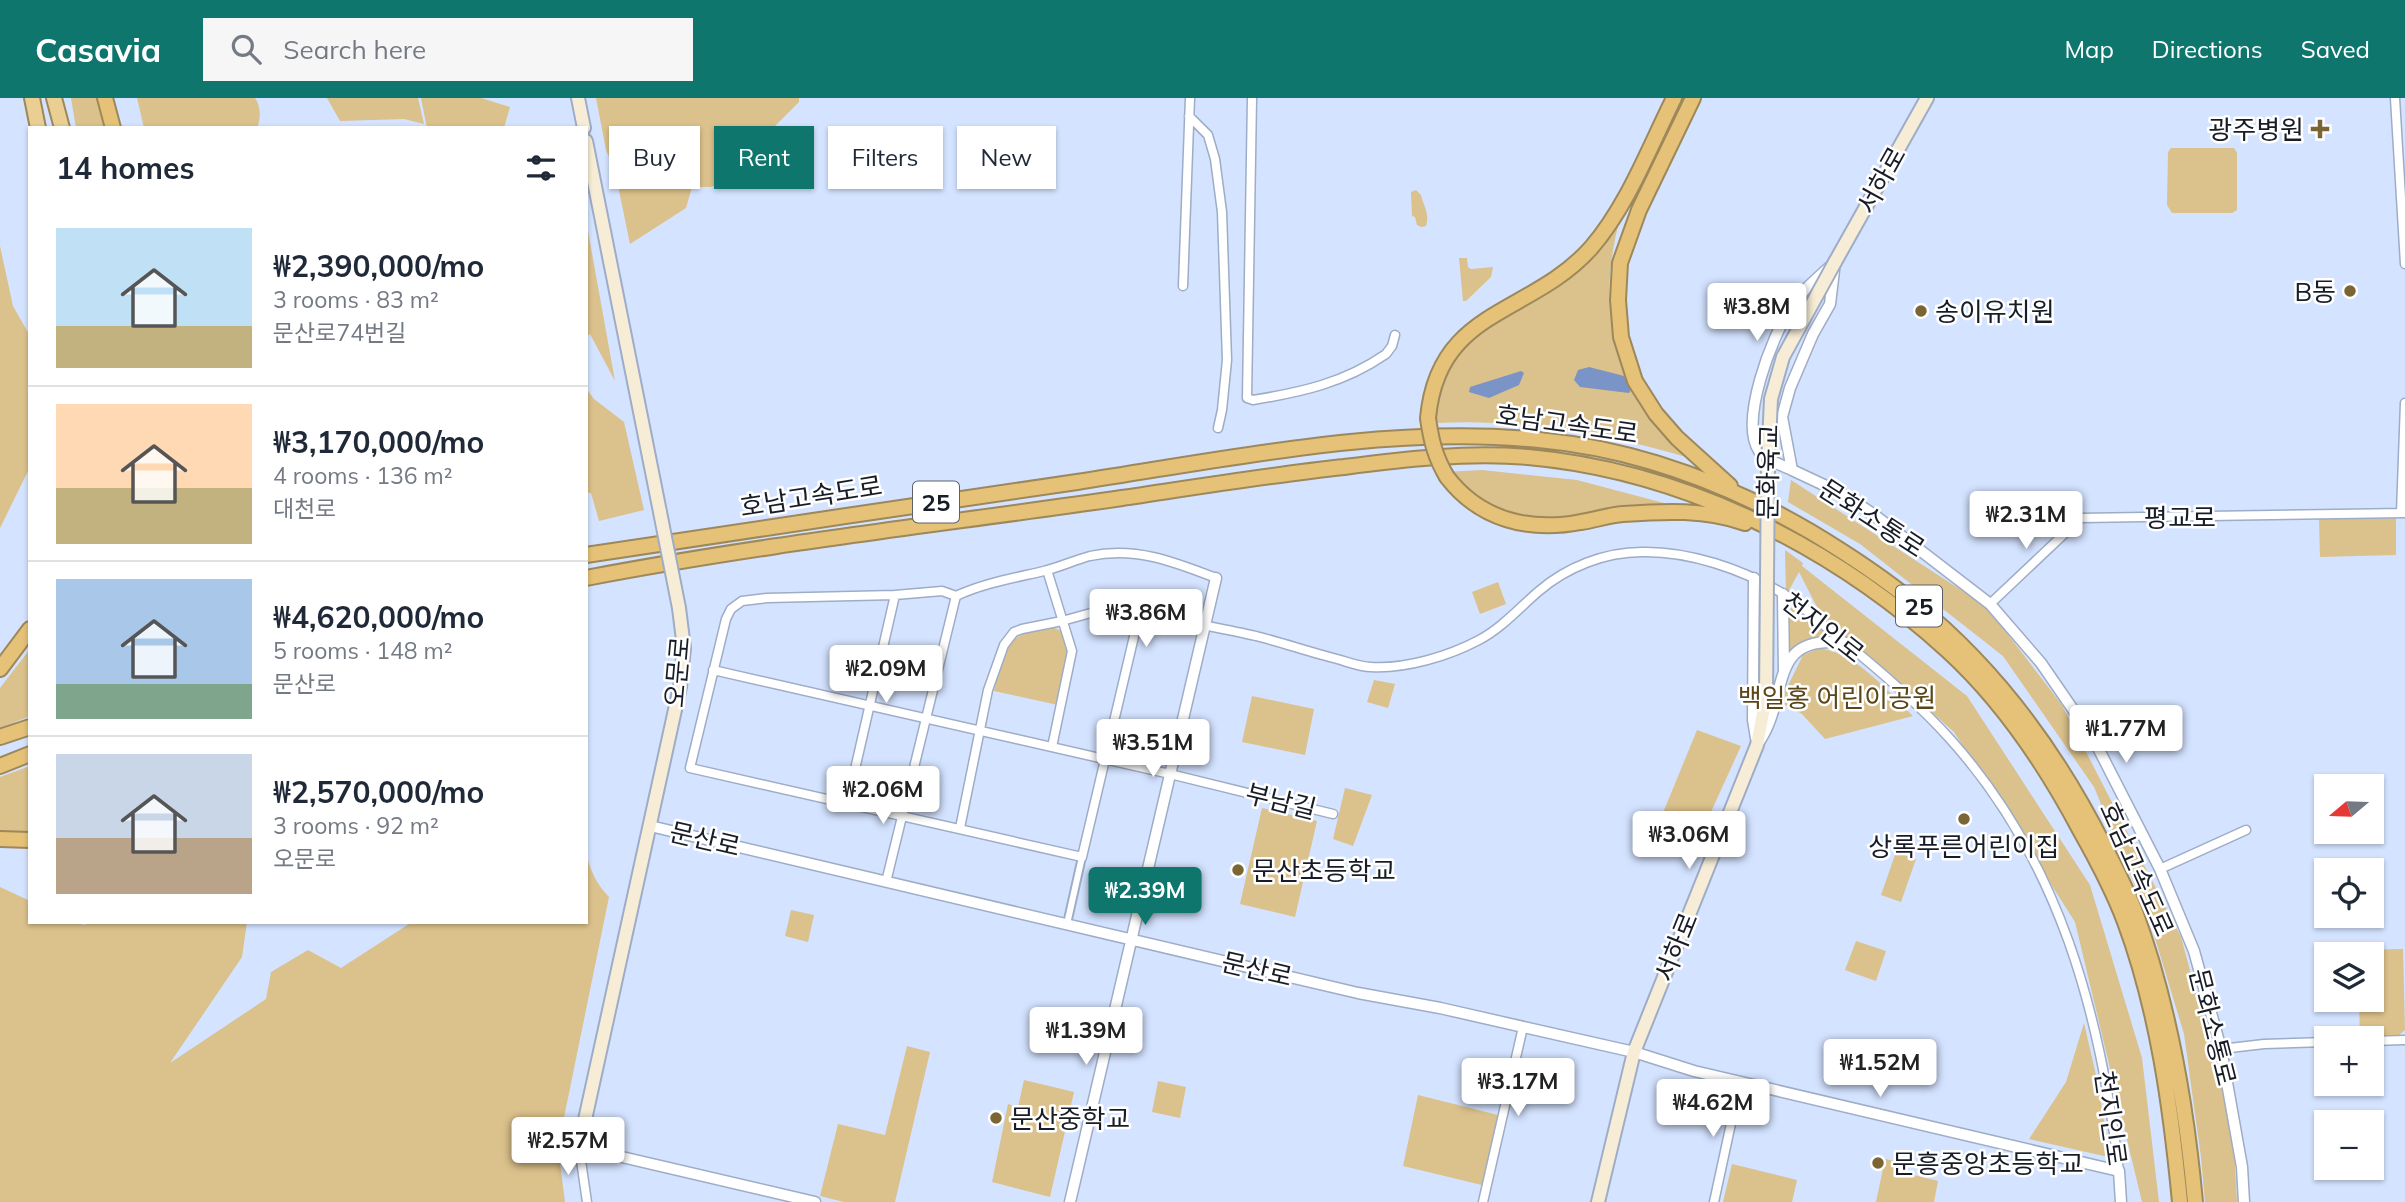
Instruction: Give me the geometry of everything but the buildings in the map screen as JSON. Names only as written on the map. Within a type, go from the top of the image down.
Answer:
[{"type":"highway","points":[[32,98],[38,126]]},
{"type":"highway","points":[[54,98],[61,126]]},
{"type":"highway","points":[[105,98],[112,126]]},
{"type":"highway","points":[[1674,98],[1620,208],[1591,247],[1564,273],[1468,332],[1440,366],[1434,382],[1428,418],[1437,461],[1458,491],[1489,514],[1528,525],[1557,526],[1621,514],[1681,512],[1712,514],[1742,522],[1791,546],[1864,593],[1962,675],[1978,681]]},
{"type":"highway","points":[[1693,98],[1639,210],[1620,263],[1618,300],[1622,337],[1635,381],[1656,414],[1677,438],[1742,497]]},
{"type":"highway","name":"호남고속도로","points":[[588,555],[1221,458],[1354,442],[1443,436],[1538,440],[1594,447],[1661,464],[1784,517],[1850,556],[1912,600],[1993,677],[2039,736],[2087,812],[2132,905],[2152,964],[2178,1074],[2195,1202]]},
{"type":"highway","name":"호남고속도로","points":[[588,578],[754,548],[1306,471],[1436,457],[1528,457],[1600,468],[1662,483],[1715,501],[1811,551],[1880,595],[1947,650],[1978,681],[2013,722],[2039,760],[2103,871],[2124,920],[2142,975],[2164,1074],[2180,1202]]},
{"type":"highway","points":[[588,586],[644,567]]},
{"type":"highway","points":[[0,669],[28,632]]},
{"type":"highway","points":[[0,737],[28,728]]},
{"type":"highway","points":[[0,766],[28,755]]},
{"type":"highway","points":[[0,839],[28,840]]},
{"type":"main road","points":[[578,98],[584,126]]},
{"type":"main road","name":"서하로","points":[[1835,262],[1927,98]]},
{"type":"main road","name":"오문로","points":[[579,1147],[682,676],[684,648],[679,608],[588,151]]},
{"type":"main road","name":"문화육교","points":[[1766,697],[1771,399],[1787,350],[1835,262]]},
{"type":"main road","name":"서하로","points":[[1598,1202],[1634,1052],[1757,745],[1766,697]]},
{"type":"street","points":[[1183,286],[1190,98]]},
{"type":"street","points":[[1252,98],[1247,398],[1253,400],[1304,392],[1330,383],[1386,354],[1395,335]]},
{"type":"street","points":[[2395,98],[2405,264]]},
{"type":"street","points":[[1189,116],[1208,135],[1215,159],[1222,212],[1227,360],[1218,428]]},
{"type":"street","name":"문화소통로","points":[[1792,470],[1782,417],[1790,388],[1813,334],[1830,304],[1835,262]]},
{"type":"street","name":"문화소통로","points":[[1835,262],[1798,297],[1789,310],[1758,382],[1754,424],[1758,450],[1763,456],[1841,493],[1873,514],[1990,604],[2024,642],[2071,704],[2119,785],[2160,869],[2194,951],[2221,1049],[2242,1167],[2244,1202]]},
{"type":"street","points":[[2403,513],[2405,403]]},
{"type":"street","name":"평교로","points":[[1990,604],[2081,518],[2403,513]]},
{"type":"street","name":"천지인로","points":[[981,732],[988,690],[1004,645],[1014,632],[1109,608],[1126,607],[1259,637],[1363,666],[1391,666],[1428,658],[1481,639],[1552,581],[1576,567],[1611,556],[1642,552],[1668,554],[1706,561],[1754,578],[1783,594],[1918,706],[1966,758],[2015,829],[2052,899],[2069,939],[2092,1016],[2104,1064],[2121,1202]]},
{"type":"street","points":[[1070,1202],[1216,578],[1170,560],[1127,553],[1093,556],[992,583],[956,596],[942,591],[895,595],[767,598],[742,601],[732,608],[726,619],[690,768],[1082,857]]},
{"type":"street","points":[[1047,570],[1072,652],[1052,747]]},
{"type":"street","points":[[1754,578],[1753,720],[1757,745]]},
{"type":"street","points":[[1783,594],[1784,672]]},
{"type":"street","points":[[847,804],[895,595]]},
{"type":"street","points":[[886,882],[956,596]]},
{"type":"street","points":[[1067,924],[1140,611]]},
{"type":"street","points":[[1757,745],[1770,727],[1784,672],[1793,654],[1815,641],[1845,643]]},
{"type":"street","name":"부남길","points":[[713,670],[1333,814]]},
{"type":"street","points":[[960,828],[981,732]]},
{"type":"street","name":"문산로","points":[[650,826],[1358,993],[1634,1052],[1691,1071],[2119,1171]]},
{"type":"street","points":[[2160,869],[2246,830]]},
{"type":"street","points":[[1483,1202],[1523,1027]]},
{"type":"street","points":[[2384,1041],[2405,1040]]},
{"type":"street","points":[[2221,1049],[2314,1042]]},
{"type":"street","points":[[1714,1202],[1740,1082]]},
{"type":"street","points":[[579,1147],[815,1202]]},
{"type":"street","name":"오문로","points":[[579,1147],[587,1202]]},
{"type":"green space","points":[[71,98],[105,98],[110,126],[76,126]]},
{"type":"green space","points":[[137,98],[255,98],[259,109],[258,126],[144,126]]},
{"type":"green space","points":[[327,98],[418,98],[424,124],[404,119],[340,121]]},
{"type":"green space","points":[[421,98],[481,98],[510,107],[505,126],[427,126]]},
{"type":"green space","points":[[596,98],[799,98],[799,102],[775,126],[714,126],[714,186],[711,187],[700,187],[700,126],[609,126],[609,157]]},
{"type":"green space","points":[[2171,148],[2234,148],[2237,153],[2237,210],[2232,213],[2172,213],[2167,205],[2168,152]]},
{"type":"green space","points":[[619,189],[691,189],[686,208],[630,244]]},
{"type":"green space","points":[[1416,190],[1426,209],[1426,226],[1417,225],[1415,217],[1412,216],[1411,192]]},
{"type":"green space","points":[[1620,218],[1610,270],[1609,294],[1615,342],[1633,389],[1647,412],[1686,457],[1624,441],[1562,430],[1499,423],[1436,423],[1436,394],[1443,366],[1483,327],[1525,305]]},
{"type":"green space","points":[[588,231],[615,381],[590,334],[588,336]]},
{"type":"green space","points":[[0,246],[13,306],[28,332],[28,471],[0,528]]},
{"type":"green space","points":[[1459,258],[1467,258],[1468,267],[1471,269],[1493,267],[1491,277],[1466,301],[1463,301]]},
{"type":"green space","points":[[588,391],[594,399],[624,422],[644,510],[599,521],[591,493],[588,493]]},
{"type":"green space","points":[[1482,470],[1577,480],[1664,503],[1662,506],[1582,522],[1509,521],[1444,472]]},
{"type":"green space","points":[[1791,480],[1986,606],[2062,705],[2181,937],[2233,1130],[2237,1202],[2205,1202],[2184,1034],[2151,925],[2094,787],[2003,656],[1860,544],[1788,502]]},
{"type":"green space","points":[[2396,517],[2396,555],[2320,557],[2319,519]]},
{"type":"green space","points":[[1785,550],[1967,696],[2090,885],[2142,1058],[2159,1202],[2142,1202],[2075,922],[1954,732],[1821,615],[1799,572],[1786,596]]},
{"type":"green space","points":[[1498,582],[1506,604],[1480,614],[1472,592]]},
{"type":"green space","points":[[1792,608],[1800,610],[1824,632],[1821,637],[1803,642],[1787,654],[1787,611]]},
{"type":"green space","points":[[1051,626],[1061,631],[1069,650],[1058,705],[994,691],[1008,646],[1022,635]]},
{"type":"green space","name":"백일홍 어린이공원","points":[[1820,648],[1847,658],[1859,666],[1913,716],[1825,739],[1802,714],[1780,702],[1803,655]]},
{"type":"green space","points":[[28,652],[28,717],[0,728],[0,688]]},
{"type":"green space","points":[[1374,680],[1395,684],[1388,708],[1367,702]]},
{"type":"green space","points":[[1252,696],[1314,709],[1305,755],[1242,742]]},
{"type":"green space","points":[[1697,730],[1741,746],[1690,858],[1651,842]]},
{"type":"green space","points":[[28,767],[28,832],[0,833],[0,777]]},
{"type":"green space","points":[[1345,788],[1372,795],[1353,846],[1333,839]]},
{"type":"green space","points":[[1262,808],[1317,821],[1295,917],[1240,904]]},
{"type":"green space","points":[[1896,852],[1916,859],[1901,902],[1881,895]]},
{"type":"green space","points":[[588,860],[594,876],[609,897],[558,1147],[565,1202],[0,1202],[0,887],[28,900],[28,924],[247,924],[242,957],[170,1063],[266,999],[271,972],[308,950],[341,968],[409,924],[588,924]]},
{"type":"green space","points":[[791,910],[814,915],[808,942],[785,936]]},
{"type":"green space","points":[[1856,941],[1886,951],[1876,981],[1845,970]]},
{"type":"green space","points":[[2384,949],[2403,949],[2405,1030],[2398,1036],[2384,1036],[2384,1026],[2360,1026],[2359,1012],[2384,1012]]},
{"type":"green space","points":[[2084,1023],[2109,1149],[2108,1155],[2104,1156],[2029,1139],[2066,1082]]},
{"type":"green space","points":[[907,1046],[930,1052],[895,1202],[844,1202],[820,1196],[838,1124],[885,1135]]},
{"type":"green space","points":[[1024,1080],[1074,1092],[1050,1197],[992,1182],[1008,1104],[1018,1107]]},
{"type":"green space","points":[[1158,1081],[1186,1087],[1180,1118],[1152,1112]]},
{"type":"green space","points":[[1418,1095],[1502,1116],[1486,1186],[1403,1166]]},
{"type":"green space","points":[[1885,1159],[1895,1161],[1894,1170],[1938,1181],[1934,1202],[1876,1202]]},
{"type":"green space","points":[[1732,1164],[1797,1180],[1792,1202],[1723,1202]]},
{"type":"water","points":[[1589,367],[1624,376],[1631,390],[1629,393],[1580,387],[1574,380],[1578,370]]},
{"type":"water","points":[[1521,371],[1524,373],[1519,385],[1489,398],[1469,392],[1470,387]]},
{"type":"place","name":"광주병원","points":[[2320,129]]},
{"type":"place","name":"B동","points":[[2350,291]]},
{"type":"place","name":"송이유치원","points":[[1921,311]]},
{"type":"place","name":"상록푸른어린이집","points":[[1964,819]]},
{"type":"place","name":"문산초등학교","points":[[1238,870]]},
{"type":"place","name":"문산중학교","points":[[996,1118]]},
{"type":"place","name":"문흥중앙초등학교","points":[[1878,1163]]}]
